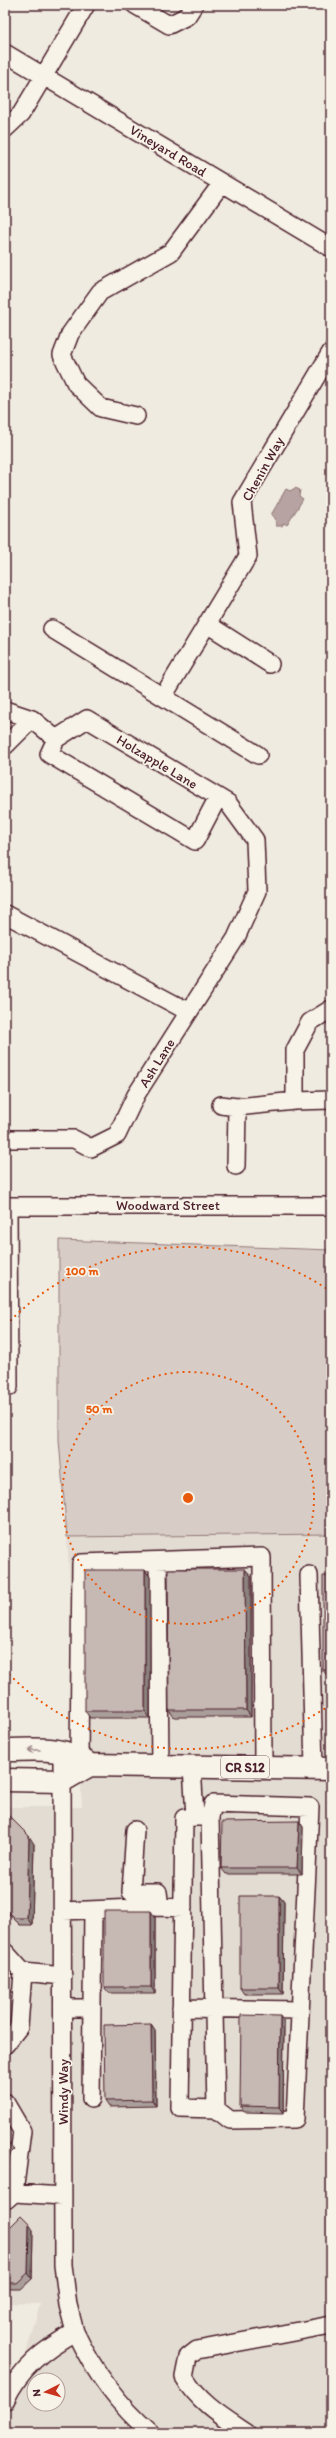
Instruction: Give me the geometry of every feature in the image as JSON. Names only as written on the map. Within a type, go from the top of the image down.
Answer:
[{"type":"main road","name":"CR S12","points":[[5,1750],[160,1766],[322,1769]]},
{"type":"main road","points":[[5,1780],[62,1781],[77,1757]]},
{"type":"street","points":[[5,129],[21,114],[86,5]]},
{"type":"street","points":[[136,5],[169,25],[188,16],[194,5]]},
{"type":"street","name":"Vineyard Road","points":[[5,53],[331,248]]},
{"type":"street","points":[[136,416],[101,408],[76,384],[62,355],[70,334],[100,292],[171,252],[222,183]]},
{"type":"street","name":"Chenin Way","points":[[164,695],[248,556],[242,502],[331,352]]},
{"type":"street","points":[[207,624],[270,664]]},
{"type":"street","points":[[52,629],[164,695],[258,754]]},
{"type":"street","points":[[5,710],[32,719],[56,739],[49,754],[195,841],[218,797]]},
{"type":"street","points":[[5,746],[32,719]]},
{"type":"street","name":"Holzapple Lane","points":[[56,739],[87,719],[228,802],[255,840],[257,891]]},
{"type":"street","name":"Ash Lane","points":[[5,1139],[74,1139],[90,1148],[117,1134],[136,1095],[236,938],[257,891]]},
{"type":"street","points":[[5,914],[189,1012]]},
{"type":"street","points":[[295,1101],[295,1050],[310,1022],[331,1009]]},
{"type":"street","points":[[236,1166],[229,1106],[331,1100]]},
{"type":"street","points":[[5,1388],[9,1387],[7,1206]]},
{"type":"street","name":"Woodward Street","points":[[7,1206],[331,1206]]},
{"type":"street","points":[[77,1757],[81,1563],[262,1557],[264,1768]]},
{"type":"street","points":[[158,1561],[160,1766]]},
{"type":"street","points":[[309,1575],[322,1769]]},
{"type":"street","points":[[192,1766],[202,1817],[214,2009],[216,2110]]},
{"type":"street","name":"Windy Way","points":[[62,1781],[64,1911],[63,2265],[68,2305],[75,2332],[100,2378],[116,2400],[151,2433]]},
{"type":"street","points":[[213,1804],[310,1807],[295,2119],[230,2120],[216,2110],[180,2108],[184,1818],[202,1817],[213,1804]]},
{"type":"street","points":[[135,1830],[131,1892],[158,1892],[160,1907]]},
{"type":"street","points":[[64,1911],[160,1907],[183,1908]]},
{"type":"street","points":[[91,2099],[93,1910]]},
{"type":"street","points":[[5,1952],[23,1972],[63,1976]]},
{"type":"street","points":[[5,2045],[19,2027],[23,1972]]},
{"type":"street","points":[[63,2008],[92,2008]]},
{"type":"street","points":[[181,2008],[300,2010]]},
{"type":"street","points":[[5,2102],[22,2131],[9,2197],[63,2196]]},
{"type":"street","points":[[247,2433],[208,2407],[190,2389],[184,2377],[188,2357],[197,2350],[331,2325]]},
{"type":"street","points":[[5,2401],[10,2389],[31,2361],[50,2345],[75,2332]]},
{"type":"shaded area","points":[[295,488],[300,490],[299,496],[303,499],[287,525],[284,523],[282,526],[276,526],[275,518],[271,515],[286,489],[290,491]]},
{"type":"shaded area","points":[[59,1240],[331,1250],[331,1534],[67,1537],[59,1440]]},
{"type":"shaded area","points":[[331,1534],[331,2433],[5,2433],[5,2426],[40,2304],[5,2303],[5,1807],[82,1807],[67,1537]]},
{"type":"building","points":[[168,1569],[245,1569],[246,1710],[169,1710]]},
{"type":"building","points":[[85,1570],[145,1570],[145,1711],[85,1711]]},
{"type":"building","points":[[323,1576],[331,1576],[331,1670],[323,1670]]},
{"type":"building","points":[[5,1815],[8,1815],[29,1836],[27,1918],[15,1918],[5,1908]]},
{"type":"building","points":[[299,1821],[297,1868],[221,1868],[222,1822]]},
{"type":"building","points":[[240,1896],[279,1896],[279,1988],[240,1988]]},
{"type":"building","points":[[104,1911],[151,1911],[151,1987],[104,1987]]},
{"type":"building","points":[[241,2015],[280,2016],[279,2107],[240,2106]]},
{"type":"building","points":[[151,2024],[152,2100],[105,2101],[104,2025]]},
{"type":"building","points":[[5,2139],[8,2143],[5,2146]]},
{"type":"building","points":[[21,2216],[29,2224],[28,2273],[17,2283],[5,2283],[5,2232]]}]
